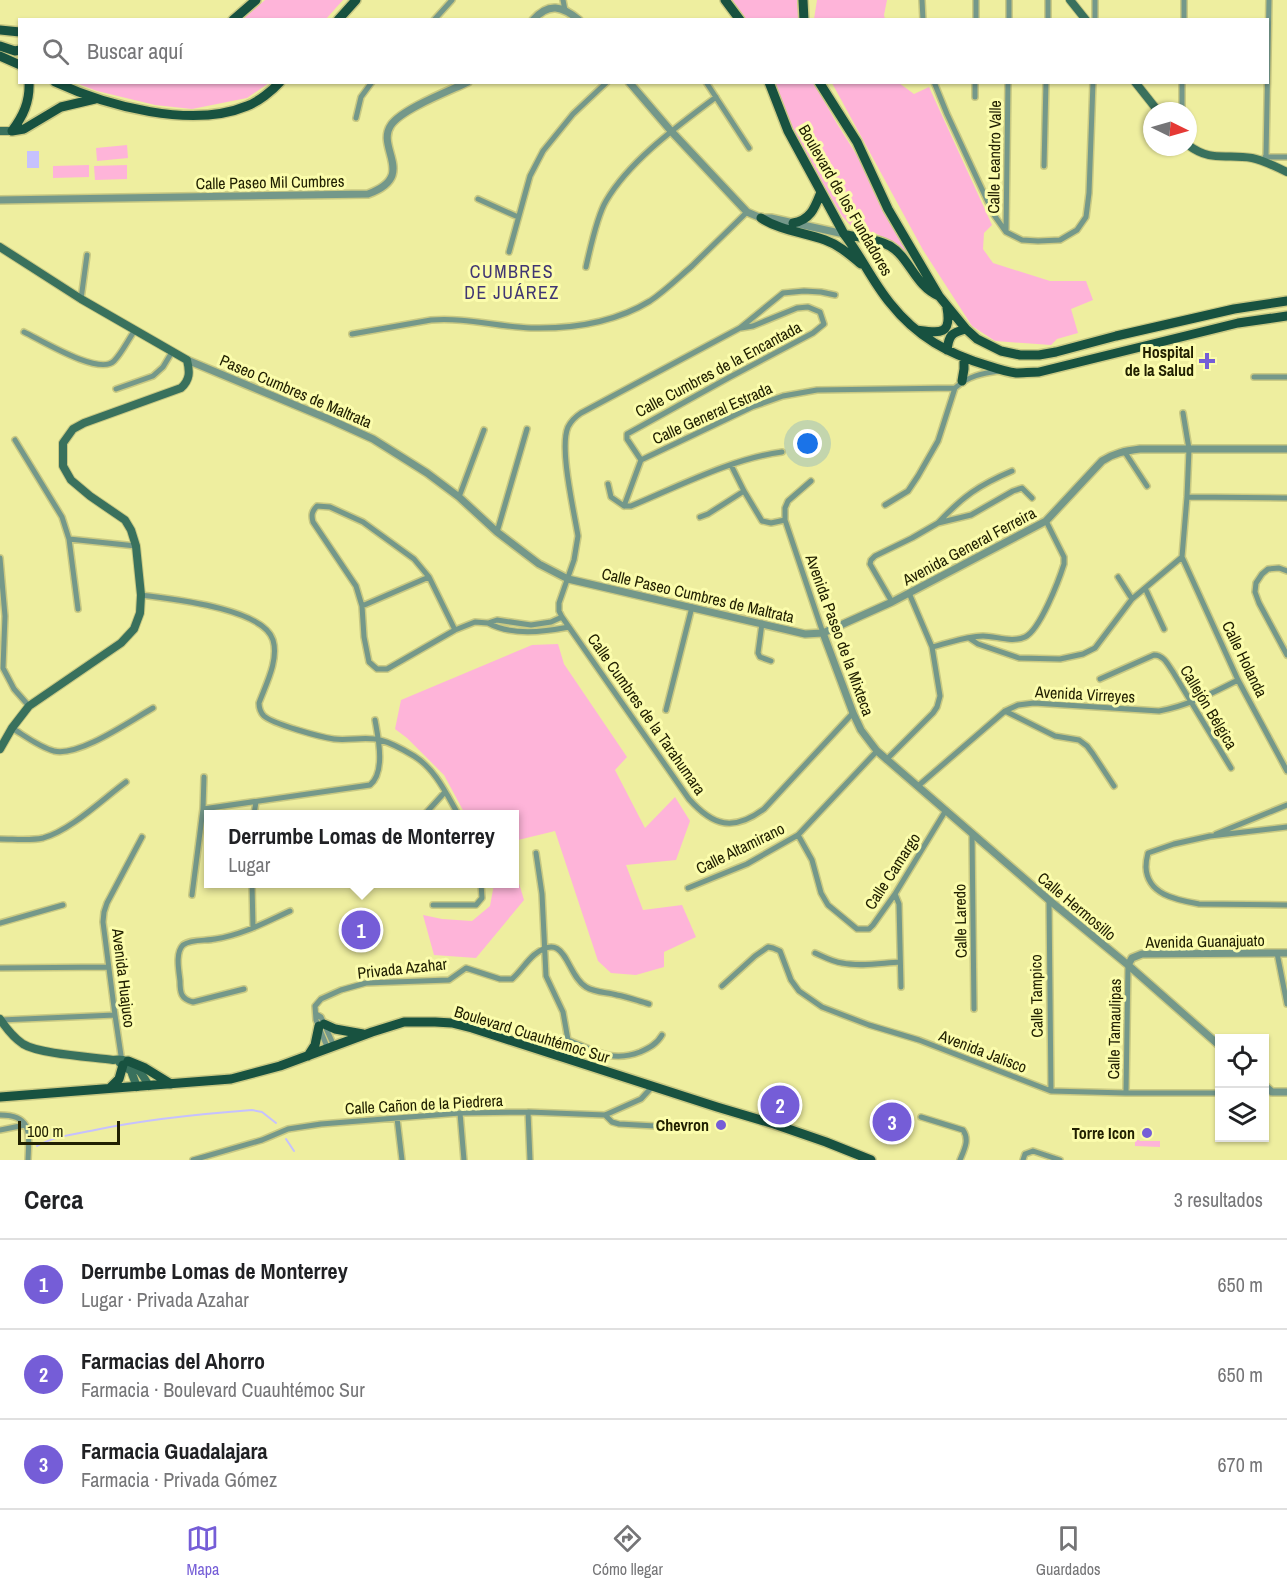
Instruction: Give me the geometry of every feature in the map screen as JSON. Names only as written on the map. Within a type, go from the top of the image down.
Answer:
[{"type":"main road","points":[[235,18],[256,0]]},
{"type":"main road","points":[[340,18],[356,0]]},
{"type":"main road","points":[[724,0],[738,18]]},
{"type":"main road","points":[[804,0],[804,18]]},
{"type":"main road","points":[[1070,0],[1084,18]]},
{"type":"main road","points":[[0,30],[18,32]]},
{"type":"main road","points":[[0,46],[18,50]]},
{"type":"main road","points":[[0,56],[18,64]]},
{"type":"main road","points":[[12,130],[28,103],[29,84]]},
{"type":"main road","points":[[60,84],[96,99],[155,112],[190,116],[220,113],[248,106],[277,84]]},
{"type":"main road","name":"Boulevard de los Fundadores","points":[[770,84],[788,131],[844,234],[891,305],[936,345],[964,358],[1016,373],[1039,372],[1238,323],[1287,316]]},
{"type":"main road","name":"Boulevard de los Fundadores","points":[[820,84],[857,142],[888,209],[939,296],[977,339],[1001,351],[1020,355],[1039,355],[1234,309],[1287,301]]},
{"type":"main road","points":[[1138,84],[1151,102]]},
{"type":"main road","points":[[0,131],[24,129],[61,107],[96,99]]},
{"type":"main road","points":[[1197,152],[1213,157],[1252,158],[1287,172]]},
{"type":"main road","points":[[793,223],[807,218],[821,192]]},
{"type":"main road","points":[[761,218],[791,231],[825,239],[840,247],[869,271]]},
{"type":"main road","points":[[844,234],[879,241],[890,246],[897,251],[930,292],[939,296]]},
{"type":"main road","name":"Paseo Cumbres de Maltrata","points":[[0,247],[81,299],[187,360]]},
{"type":"main road","points":[[917,330],[938,332],[945,329],[949,320],[946,305]]},
{"type":"main road","points":[[947,350],[952,334],[966,329]]},
{"type":"main road","points":[[958,385],[964,369],[964,358]]},
{"type":"main road","points":[[0,749],[29,706],[121,643],[134,629],[140,613],[141,595],[136,546],[131,530],[125,520],[71,480],[63,466],[63,443],[73,429],[84,423],[181,388],[187,383],[190,372],[187,360]]},
{"type":"main road","points":[[0,1020],[23,1044],[39,1050],[124,1061],[145,1068],[171,1084]]},
{"type":"main road","name":"Boulevard Cuauhtémoc Sur","points":[[0,1097],[242,1077],[404,1022],[452,1023],[774,1124],[867,1159]]},
{"type":"main road","points":[[308,1056],[315,1045],[321,1025],[366,1034]]},
{"type":"main road","points":[[124,1061],[137,1067],[149,1086]]},
{"type":"main road","points":[[110,1088],[119,1079],[124,1061]]},
{"type":"main road","name":"Avenida Huajuco","points":[[124,1061],[131,1071],[136,1087]]},
{"type":"street","points":[[436,18],[452,0]]},
{"type":"street","points":[[549,0],[550,8]]},
{"type":"street","points":[[563,0],[565,10]]},
{"type":"street","points":[[922,0],[923,18]]},
{"type":"street","points":[[975,18],[976,0]]},
{"type":"street","points":[[1009,0],[1009,18]]},
{"type":"street","points":[[1048,0],[1048,18]]},
{"type":"street","points":[[1095,0],[1095,18]]},
{"type":"street","points":[[1184,0],[1184,18]]},
{"type":"street","points":[[1269,0],[1269,18]]},
{"type":"street","points":[[535,18],[540,12],[550,8],[565,10],[576,18]]},
{"type":"street","points":[[356,118],[361,97],[371,84]]},
{"type":"street","name":"Calle Paseo Mil Cumbres","points":[[0,200],[368,194],[387,184],[392,175],[394,163],[387,137],[390,126],[404,113],[464,84]]},
{"type":"street","points":[[509,252],[530,176],[543,151],[573,114],[605,84]]},
{"type":"street","points":[[631,84],[747,212],[761,218],[771,218],[844,234]]},
{"type":"street","points":[[707,84],[749,148]]},
{"type":"street","points":[[935,84],[994,215],[1006,232],[1022,240],[1038,241],[1060,240],[1077,230],[1086,217],[1093,84]]},
{"type":"street","points":[[975,84],[975,97]]},
{"type":"street","name":"Calle Leandro Valle","points":[[1006,232],[1008,84]]},
{"type":"street","points":[[1044,166],[1046,84]]},
{"type":"street","points":[[1182,84],[1182,102]]},
{"type":"street","points":[[1266,156],[1267,84]]},
{"type":"street","points":[[586,267],[605,203],[627,172],[671,131],[716,97]]},
{"type":"street","points":[[1252,158],[1287,157]]},
{"type":"street","points":[[478,199],[518,217]]},
{"type":"street","points":[[352,334],[445,319],[528,328],[594,324],[649,301],[670,286],[747,212]]},
{"type":"street","points":[[81,299],[87,255]]},
{"type":"street","name":"Calle Cumbres de la Encantada","points":[[568,579],[578,536],[565,455],[565,440],[573,419],[740,328],[783,293],[804,291],[835,295]]},
{"type":"street","name":"Calle Cumbres de la Encantada","points":[[641,460],[627,439],[627,434],[813,333],[824,324],[820,312],[808,307],[798,308],[753,326],[740,328]]},
{"type":"street","points":[[24,332],[85,362],[108,365],[113,362],[135,330]]},
{"type":"street","points":[[116,389],[153,376],[163,367],[172,352]]},
{"type":"street","name":"Paseo Cumbres de Maltrata","points":[[187,360],[373,439],[427,473],[459,497],[497,532],[539,564],[568,579]]},
{"type":"street","name":"Calle General Estrada","points":[[625,506],[641,460],[752,407],[783,396],[817,390],[958,385],[985,373],[1003,370]]},
{"type":"street","points":[[1254,377],[1287,377]]},
{"type":"street","points":[[885,505],[908,491],[918,476],[938,441],[958,385]]},
{"type":"street","points":[[969,638],[978,644],[1019,658],[1060,659],[1083,654],[1095,648],[1132,600],[1182,557],[1189,449],[1183,413]]},
{"type":"street","points":[[497,532],[527,429]]},
{"type":"street","points":[[459,497],[484,430]]},
{"type":"street","points":[[15,440],[62,518],[69,539],[78,609]]},
{"type":"street","name":"Avenida General Ferreira","points":[[823,633],[892,602],[1046,521],[1102,461],[1111,455],[1140,449],[1287,449]]},
{"type":"street","points":[[1124,451],[1147,486]]},
{"type":"street","points":[[608,483],[611,497],[625,506],[631,506],[731,465],[782,452]]},
{"type":"street","points":[[731,465],[762,521],[771,523],[785,520],[785,508],[788,501],[811,481]]},
{"type":"street","points":[[938,523],[971,492],[1012,471]]},
{"type":"street","points":[[892,602],[870,564],[874,556],[938,523],[971,515],[1013,491],[1022,488],[1032,498]]},
{"type":"street","points":[[700,517],[744,491]]},
{"type":"street","points":[[1187,497],[1287,498]]},
{"type":"street","points":[[454,630],[429,577],[414,559],[363,522],[330,507],[317,506],[314,509],[313,522],[356,586],[362,606],[364,637],[369,662],[377,669],[387,669],[454,630],[475,622],[488,623],[498,628],[532,632],[569,627]]},
{"type":"street","name":"Avenida Paseo de la Mixteca","points":[[785,520],[823,633],[861,730],[877,752],[918,786]]},
{"type":"street","points":[[932,647],[984,636],[1015,640],[1028,636],[1041,619],[1064,564],[1064,557],[1046,521]]},
{"type":"street","points":[[69,539],[136,546]]},
{"type":"street","name":"Calle Holanda","points":[[1182,557],[1238,680],[1287,771]]},
{"type":"street","points":[[0,558],[5,616],[3,668],[14,689],[29,706]]},
{"type":"street","points":[[1287,571],[1279,568],[1268,569],[1256,583],[1255,592],[1287,656]]},
{"type":"street","points":[[362,606],[429,577]]},
{"type":"street","points":[[1118,577],[1132,600]]},
{"type":"street","points":[[488,623],[497,620],[531,625],[551,622],[562,617],[558,603],[568,579]]},
{"type":"street","name":"Calle Paseo Cumbres de Maltrata","points":[[568,579],[805,634],[823,633]]},
{"type":"street","points":[[1145,588],[1164,629]]},
{"type":"street","points":[[886,760],[933,713],[940,696],[932,647],[909,593]]},
{"type":"street","points":[[141,595],[228,611],[248,617],[265,627],[274,647],[271,668],[259,703],[261,714],[335,739],[379,739],[415,757],[430,769],[456,810]]},
{"type":"street","points":[[666,710],[692,607]]},
{"type":"street","name":"Calle Cumbres de la Tarahumara","points":[[562,617],[689,799],[701,812],[726,824],[737,823],[755,816],[778,796],[853,713]]},
{"type":"street","points":[[762,623],[758,653],[760,657],[771,661]]},
{"type":"street","name":"Callejón Bélgica","points":[[1100,679],[1154,655],[1159,655],[1164,659],[1191,701],[1231,768]]},
{"type":"street","name":"Avenida Virreyes","points":[[918,786],[1005,711],[1018,705],[1034,703],[1159,711],[1172,709],[1238,680]]},
{"type":"street","points":[[12,728],[45,747],[65,752],[90,744],[153,708]]},
{"type":"street","points":[[1005,711],[1055,736],[1079,740],[1087,746],[1114,786]]},
{"type":"street","points":[[203,809],[374,782],[380,764],[379,739],[375,720]]},
{"type":"street","name":"Calle Altamirano","points":[[688,888],[747,864],[798,835],[877,752]]},
{"type":"street","points":[[192,895],[203,809],[204,777]]},
{"type":"street","points":[[0,839],[41,838],[56,833],[126,782]]},
{"type":"street","name":"Calle Hermosillo","points":[[918,786],[1215,1042]]},
{"type":"street","points":[[428,810],[445,792]]},
{"type":"street","points":[[255,810],[256,801]]},
{"type":"street","points":[[1210,836],[1287,805]]},
{"type":"street","name":"Calle Camargo","points":[[798,835],[812,860],[821,893],[828,905],[857,929],[869,929],[895,894],[946,810]]},
{"type":"street","points":[[1287,827],[1210,836],[1174,844],[1148,853],[1146,868],[1152,886],[1167,896],[1199,904],[1287,905]]},
{"type":"street","name":"Calle Laredo","points":[[972,833],[974,1009]]},
{"type":"street","name":"Avenida Huajuco","points":[[124,1061],[115,1016],[103,922],[107,903],[142,837]]},
{"type":"street","points":[[536,853],[542,894],[546,976],[563,1012],[568,1040],[565,1058]]},
{"type":"street","points":[[252,888],[253,928]]},
{"type":"street","points":[[433,906],[476,905],[482,898],[482,888]]},
{"type":"street","points":[[895,894],[898,904],[901,987]]},
{"type":"street","name":"Calle Tampico","points":[[1049,900],[1051,1091]]},
{"type":"street","points":[[0,923],[63,905]]},
{"type":"street","points":[[244,989],[193,1002],[185,1000],[180,994],[179,952],[182,946],[188,942],[216,939],[253,928],[290,911]]},
{"type":"street","points":[[544,948],[555,947],[561,951],[576,980],[587,988],[599,993],[617,994],[649,1004]]},
{"type":"street","name":"Avenida Jalisco","points":[[722,986],[755,956],[768,947],[773,948],[780,951],[791,980],[799,991],[822,1007],[919,1040],[1051,1091],[1126,1094],[1215,1092]]},
{"type":"street","name":"Privada Azahar","points":[[331,1048],[321,1025],[321,1017],[316,1014],[315,1006],[329,995],[366,983],[448,980],[466,968],[500,979],[512,979],[544,948]]},
{"type":"street","points":[[815,953],[844,964],[900,962]]},
{"type":"street","points":[[1277,953],[1287,1004]]},
{"type":"street","name":"Avenida Guanajuato","points":[[1128,966],[1132,958],[1142,954],[1287,953]]},
{"type":"street","name":"Calle Tamaulipas","points":[[1126,1094],[1128,966]]},
{"type":"street","points":[[0,968],[109,967]]},
{"type":"street","points":[[0,1020],[115,1016]]},
{"type":"street","points":[[568,1040],[610,1056],[623,1057],[651,1047],[662,1035]]},
{"type":"street","name":"Calle Cañon de la Piedrera","points":[[193,1160],[262,1140],[288,1129],[321,1124],[460,1113],[528,1112],[605,1116],[641,1099],[652,1087]]},
{"type":"street","points":[[1269,1092],[1287,1092]]},
{"type":"street","points":[[528,1112],[531,1158]]},
{"type":"street","points":[[460,1113],[464,1158]]},
{"type":"street","points":[[0,1115],[15,1116],[20,1118],[25,1125],[28,1135],[28,1160]]},
{"type":"street","points":[[605,1116],[619,1124],[674,1127]]},
{"type":"street","points":[[921,1117],[963,1130],[967,1135],[967,1140],[960,1160]]},
{"type":"street","points":[[397,1118],[402,1160]]},
{"type":"street","points":[[0,1130],[25,1125]]},
{"type":"street","points":[[1023,1160],[1025,1154],[1033,1151],[1060,1160]]},
{"type":"shaded area","points":[[265,0],[343,0],[327,18],[244,18]]},
{"type":"shaded area","points":[[732,0],[797,0],[799,18],[743,18]]},
{"type":"shaded area","points":[[817,0],[887,0],[885,18],[814,18]]},
{"type":"shaded area","points":[[79,84],[268,84],[247,98],[192,109],[155,105],[97,91]]},
{"type":"shaded area","points":[[772,84],[815,84],[861,162],[883,207],[923,278],[896,251],[896,244],[875,233],[860,232],[850,225],[842,216],[807,158]]},
{"type":"shaded area","points":[[833,84],[900,84],[914,94],[929,87],[992,225],[984,233],[983,249],[993,263],[1050,281],[1086,281],[1093,300],[1071,309],[1078,333],[1057,339],[1051,345],[995,341],[972,326],[923,250]]},
{"type":"shaded area","points":[[127,145],[128,158],[97,161],[96,148]]},
{"type":"shaded area","points":[[27,151],[39,151],[39,168],[27,168]]},
{"type":"shaded area","points":[[89,165],[89,177],[53,178],[53,166]]},
{"type":"shaded area","points":[[127,165],[127,179],[95,180],[94,166]]},
{"type":"shaded area","points":[[558,644],[564,664],[627,757],[615,770],[645,828],[675,797],[690,821],[676,860],[626,865],[643,910],[682,905],[696,937],[664,952],[664,967],[636,975],[611,973],[598,961],[555,831],[519,840],[519,810],[463,810],[444,775],[395,729],[401,700],[532,645]]},
{"type":"shaded area","points":[[519,884],[524,900],[476,958],[434,955],[423,915],[472,921],[490,906],[493,888],[519,888]]},
{"type":"shaded area","points":[[1135,1140],[1160,1141],[1160,1147],[1135,1146]]},
{"type":"waterway","points":[[37,1146],[58,1138],[115,1126],[212,1113],[252,1110],[262,1112],[276,1123]]},
{"type":"waterway","points":[[286,1139],[294,1151]]},
{"type":"place","name":"Hospital de la Salud","points":[[1207,361]]},
{"type":"place","name":"Derrumbe Lomas de Monterrey","points":[[361,930]]},
{"type":"place","name":"Farmacias del Ahorro","points":[[780,1105]]},
{"type":"place","name":"Farmacia Guadalajara","points":[[892,1122]]},
{"type":"place","name":"Chevron","points":[[721,1125]]},
{"type":"place","name":"Torre Icon","points":[[1147,1133]]},
{"type":"district","name":"CUMBRES DE JUÁREZ","points":[[512,282]]}]
